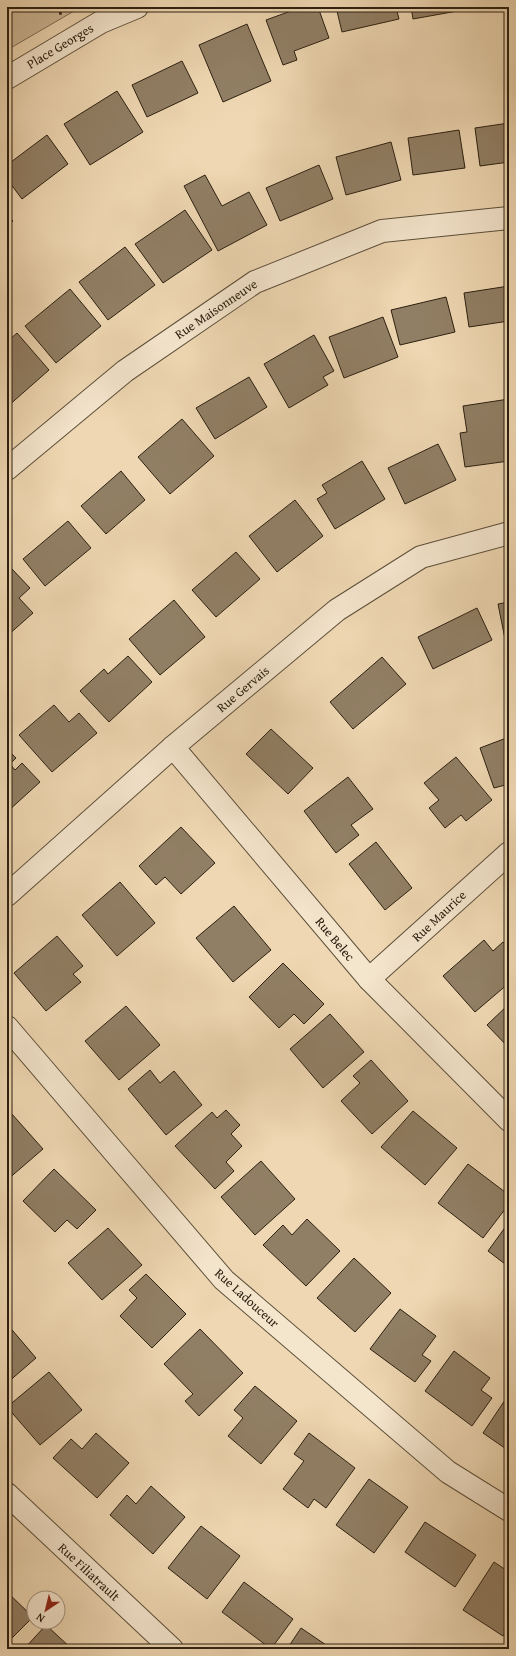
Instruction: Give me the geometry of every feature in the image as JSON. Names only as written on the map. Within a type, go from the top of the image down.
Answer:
[{"type":"street","name":"Place Georges","points":[[7,78],[101,22],[137,7]]},
{"type":"street","name":"Rue Maisonneuve","points":[[7,469],[125,371],[255,282],[382,230],[509,218]]},
{"type":"street","name":"Rue Gervais","points":[[7,895],[173,747],[337,610],[422,557],[509,533]]},
{"type":"street","name":"Rue Belec","points":[[173,747],[369,979],[509,1120]]},
{"type":"street","name":"Rue Maurice","points":[[369,979],[509,853]]},
{"type":"street","name":"Rue Ladouceur","points":[[7,1027],[224,1280],[448,1472],[509,1510]]},
{"type":"street","name":"Rue Filiatrault","points":[[7,1494],[172,1649]]},
{"type":"shaded area","points":[[7,7],[81,7],[7,50]]},
{"type":"building","points":[[302,7],[318,7],[329,38],[294,51],[297,60],[283,65],[266,20]]},
{"type":"building","points":[[336,7],[396,7],[399,19],[342,32]]},
{"type":"building","points":[[411,7],[463,7],[463,10],[413,19]]},
{"type":"building","points":[[247,24],[271,81],[223,102],[199,45]]},
{"type":"building","points":[[182,61],[198,93],[147,117],[132,85]]},
{"type":"building","points":[[117,91],[143,132],[90,165],[64,124]]},
{"type":"building","points":[[509,123],[509,162],[480,166],[475,128]]},
{"type":"building","points":[[459,130],[465,168],[413,175],[408,138]]},
{"type":"building","points":[[47,135],[68,164],[22,199],[7,179],[7,165]]},
{"type":"building","points":[[391,142],[401,180],[346,195],[336,157]]},
{"type":"building","points":[[319,165],[333,199],[280,221],[266,188]]},
{"type":"building","points":[[205,175],[222,206],[249,192],[267,225],[218,251],[184,186]]},
{"type":"building","points":[[185,210],[212,250],[163,283],[135,244]]},
{"type":"building","points":[[7,215],[13,221],[7,226]]},
{"type":"building","points":[[125,247],[155,285],[108,320],[79,282]]},
{"type":"building","points":[[509,286],[509,321],[469,327],[464,293]]},
{"type":"building","points":[[70,289],[101,326],[56,363],[25,326]]},
{"type":"building","points":[[446,297],[455,332],[400,345],[391,310]]},
{"type":"building","points":[[383,317],[398,357],[344,378],[329,337]]},
{"type":"building","points":[[17,333],[49,370],[7,407],[7,342]]},
{"type":"building","points":[[314,335],[334,371],[323,377],[328,385],[289,408],[264,364]]},
{"type":"building","points":[[249,377],[267,407],[215,439],[196,408]]},
{"type":"building","points":[[509,399],[509,461],[465,467],[460,433],[467,432],[463,406]]},
{"type":"building","points":[[182,419],[214,456],[170,494],[138,457]]},
{"type":"building","points":[[438,444],[456,480],[405,504],[388,468]]},
{"type":"building","points":[[362,461],[385,499],[335,529],[317,499],[327,493],[322,485]]},
{"type":"building","points":[[121,471],[145,500],[106,534],[81,506]]},
{"type":"building","points":[[295,500],[323,536],[277,572],[249,536]]},
{"type":"building","points":[[68,521],[91,548],[45,586],[23,559]]},
{"type":"building","points":[[236,552],[260,579],[216,617],[192,590]]},
{"type":"building","points":[[11,568],[30,588],[19,598],[33,613],[7,636],[7,572]]},
{"type":"building","points":[[174,600],[205,637],[160,675],[129,639]]},
{"type":"building","points":[[509,602],[509,639],[505,639],[498,604]]},
{"type":"building","points":[[477,608],[492,640],[433,669],[418,637]]},
{"type":"building","points":[[128,656],[152,682],[109,722],[80,691],[104,669],[108,674]]},
{"type":"building","points":[[382,657],[406,684],[353,729],[330,702]]},
{"type":"building","points":[[54,705],[69,722],[79,713],[97,733],[52,772],[19,735]]},
{"type":"building","points":[[271,729],[313,768],[288,794],[246,754]]},
{"type":"building","points":[[509,737],[509,784],[494,788],[480,748]]},
{"type":"building","points":[[9,751],[16,758],[10,764],[15,770],[22,763],[40,782],[7,812],[7,753]]},
{"type":"building","points":[[456,757],[492,800],[466,821],[461,815],[445,828],[429,808],[439,800],[424,783]]},
{"type":"building","points":[[348,777],[373,809],[351,825],[359,835],[336,853],[304,811]]},
{"type":"building","points":[[181,827],[215,863],[181,894],[165,877],[156,885],[139,866]]},
{"type":"building","points":[[376,842],[412,888],[385,910],[349,864]]},
{"type":"building","points":[[120,882],[155,923],[117,956],[82,915]]},
{"type":"building","points":[[234,906],[271,950],[233,982],[196,938]]},
{"type":"building","points":[[57,936],[83,966],[73,974],[81,982],[46,1011],[14,973]]},
{"type":"building","points":[[484,940],[493,951],[503,942],[509,948],[507,967],[509,983],[475,1012],[443,976]]},
{"type":"building","points":[[283,963],[324,1004],[304,1024],[294,1014],[279,1028],[249,997]]},
{"type":"building","points":[[509,1004],[509,1048],[487,1025]]},
{"type":"building","points":[[126,1006],[160,1045],[119,1080],[85,1041]]},
{"type":"building","points":[[330,1014],[364,1052],[323,1088],[290,1049]]},
{"type":"building","points":[[371,1060],[408,1101],[372,1134],[341,1101],[360,1083],[353,1076]]},
{"type":"building","points":[[150,1070],[160,1083],[174,1071],[202,1105],[166,1135],[128,1089]]},
{"type":"building","points":[[226,1110],[240,1125],[231,1134],[242,1146],[226,1162],[234,1171],[215,1189],[175,1146],[212,1112],[217,1118]]},
{"type":"building","points":[[413,1111],[457,1148],[425,1185],[381,1147]]},
{"type":"building","points":[[11,1113],[43,1149],[7,1180],[7,1116]]},
{"type":"building","points":[[261,1161],[295,1199],[255,1235],[221,1197]]},
{"type":"building","points":[[468,1164],[509,1195],[509,1204],[483,1238],[438,1203]]},
{"type":"building","points":[[54,1169],[96,1210],[77,1229],[67,1220],[55,1232],[23,1201]]},
{"type":"building","points":[[307,1219],[340,1251],[306,1286],[263,1245],[283,1225],[292,1235]]},
{"type":"building","points":[[509,1222],[509,1267],[488,1251]]},
{"type":"building","points":[[108,1228],[142,1265],[102,1300],[68,1263]]},
{"type":"building","points":[[354,1258],[391,1293],[355,1332],[317,1298]]},
{"type":"building","points":[[146,1274],[186,1314],[152,1348],[120,1316],[137,1298],[129,1290]]},
{"type":"building","points":[[400,1309],[436,1336],[422,1355],[431,1361],[415,1382],[370,1349]]},
{"type":"building","points":[[7,1324],[36,1358],[7,1383]]},
{"type":"building","points":[[200,1329],[243,1373],[199,1416],[185,1401],[193,1394],[164,1364]]},
{"type":"building","points":[[454,1351],[490,1378],[481,1390],[492,1398],[472,1426],[425,1391]]},
{"type":"building","points":[[49,1372],[82,1410],[40,1445],[7,1407]]},
{"type":"building","points":[[255,1386],[297,1421],[261,1464],[228,1436],[243,1418],[234,1410]]},
{"type":"building","points":[[509,1394],[509,1451],[483,1433]]},
{"type":"building","points":[[96,1433],[129,1463],[97,1498],[53,1458],[71,1439],[82,1449]]},
{"type":"building","points":[[309,1433],[355,1468],[326,1508],[314,1499],[308,1508],[283,1489],[304,1461],[294,1454]]},
{"type":"building","points":[[369,1479],[408,1507],[374,1553],[336,1525]]},
{"type":"building","points":[[151,1486],[185,1517],[153,1554],[110,1515],[127,1495],[136,1504]]},
{"type":"building","points":[[425,1522],[476,1555],[455,1587],[405,1552]]},
{"type":"building","points":[[201,1526],[240,1556],[207,1599],[168,1568]]},
{"type":"building","points":[[494,1562],[509,1572],[509,1627],[503,1636],[463,1610]]},
{"type":"building","points":[[244,1582],[293,1619],[271,1649],[222,1612]]},
{"type":"building","points":[[7,1592],[26,1610],[26,1624],[7,1643]]},
{"type":"building","points":[[301,1628],[332,1649],[287,1649]]},
{"type":"building","points":[[41,1630],[51,1630],[72,1649],[24,1649]]}]
